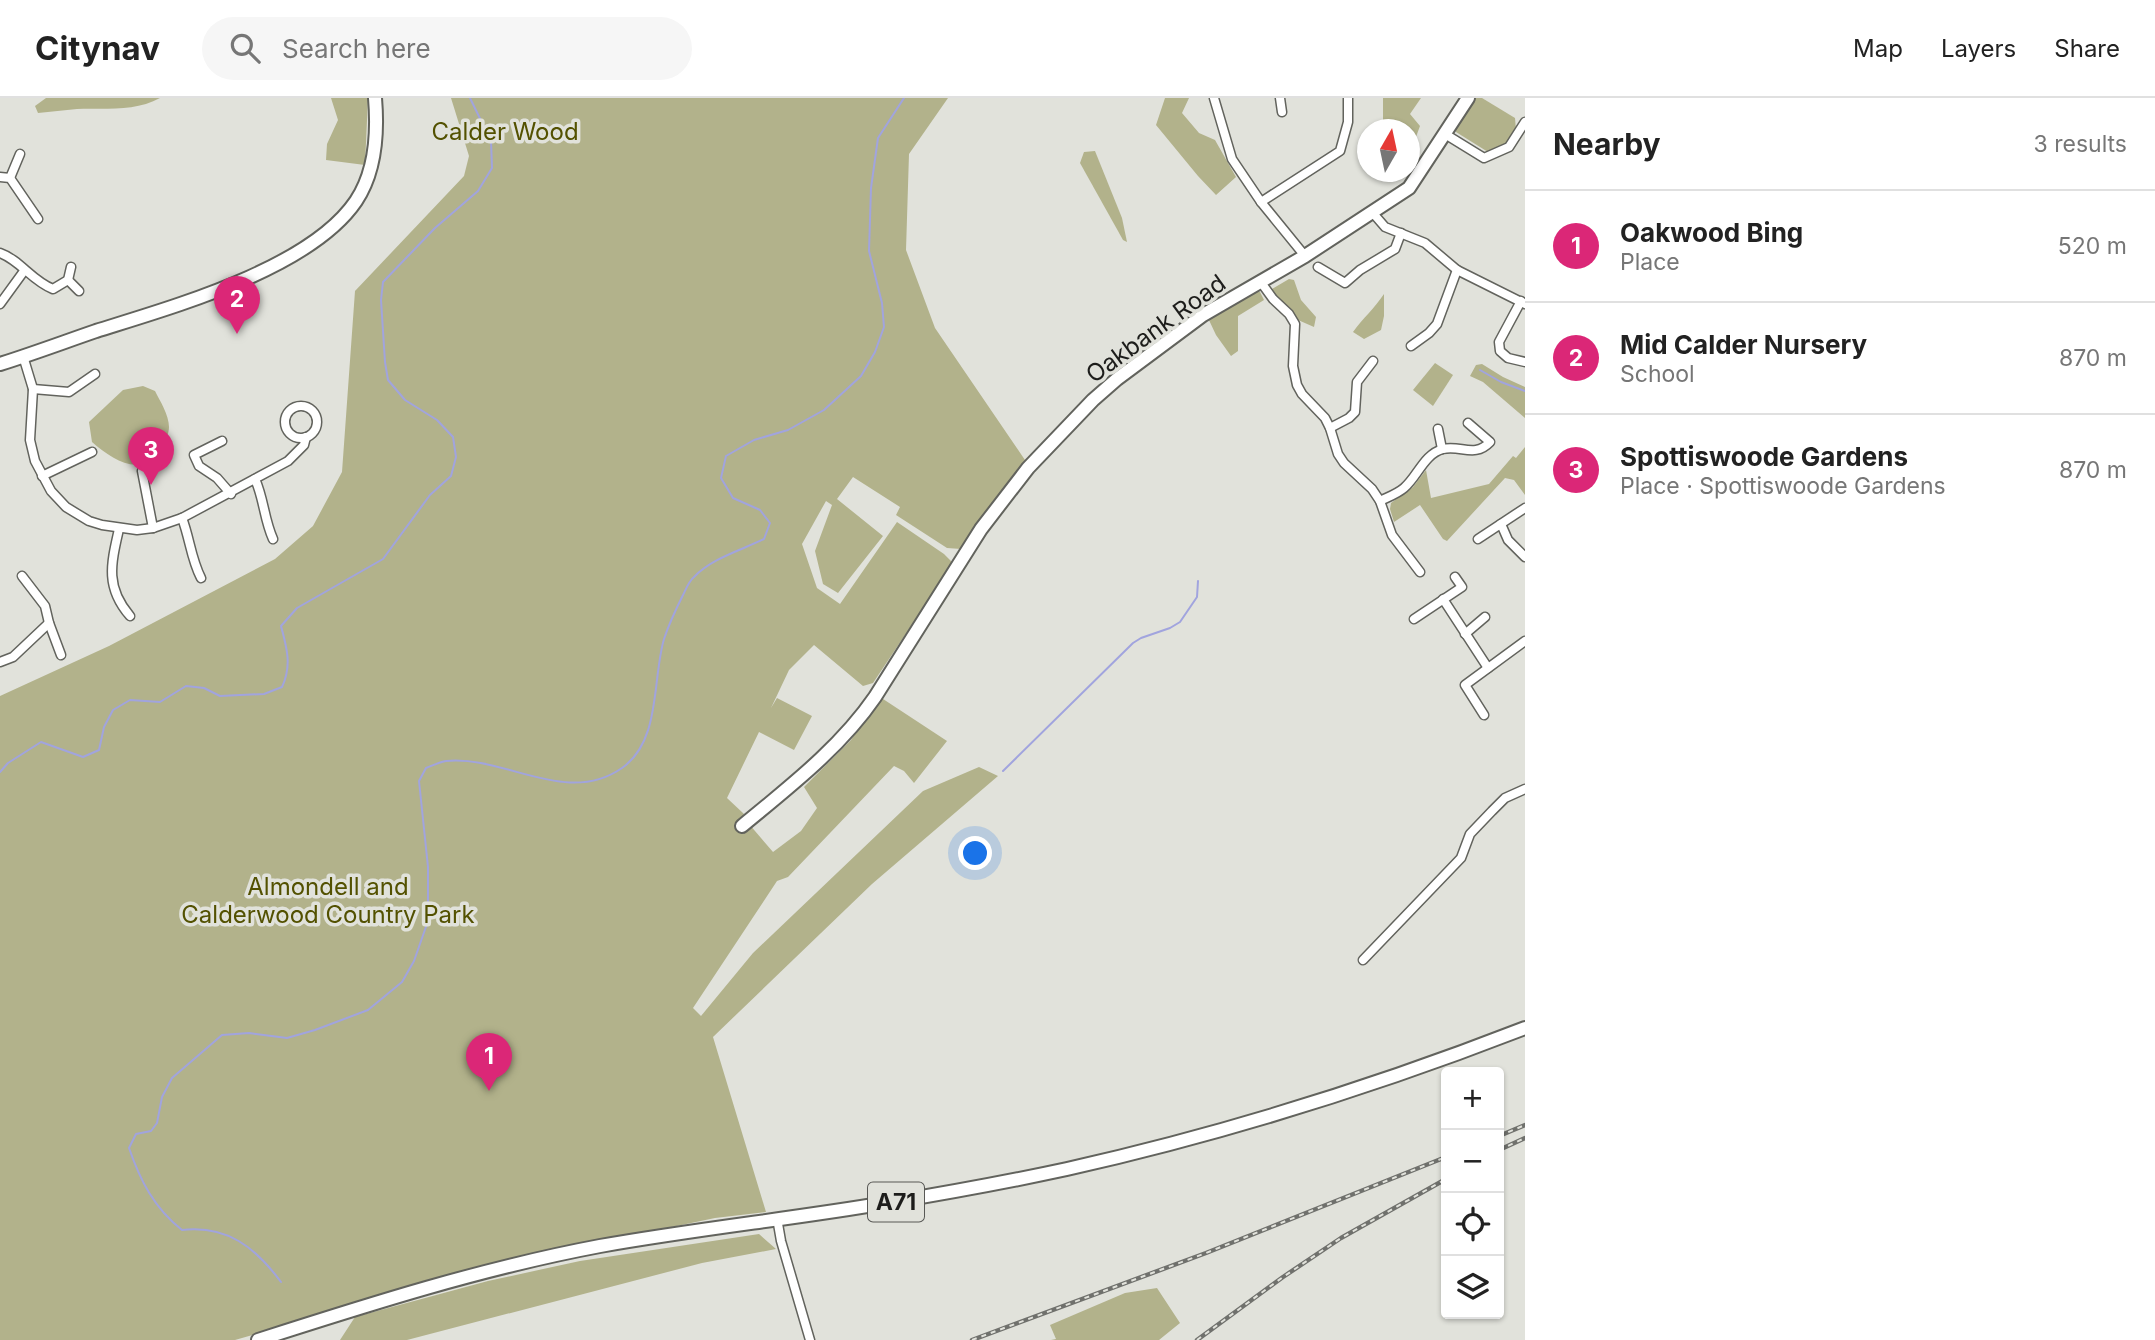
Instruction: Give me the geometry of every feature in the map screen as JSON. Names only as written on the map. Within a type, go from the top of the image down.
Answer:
[{"type":"street","points":[[0,364],[243,279],[273,265],[329,230],[345,216],[367,180],[377,124],[375,98]]},
{"type":"street","points":[[1214,98],[1232,159],[1261,202],[1305,256]]},
{"type":"street","points":[[1280,98],[1282,112]]},
{"type":"street","points":[[1261,202],[1339,151],[1348,122],[1348,98]]},
{"type":"street","name":"Oakbank Road","points":[[741,825],[841,740],[867,708],[981,529],[1028,468],[1093,400],[1116,379],[1203,315],[1305,256],[1409,188],[1468,98]]},
{"type":"street","points":[[1445,134],[1484,158],[1509,147],[1525,122]]},
{"type":"street","points":[[10,178],[20,154]]},
{"type":"street","points":[[0,177],[10,178]]},
{"type":"street","points":[[10,178],[29,210],[38,219]]},
{"type":"street","points":[[1371,212],[1385,227],[1425,243],[1457,270],[1523,302],[1499,342],[1500,351],[1507,358],[1525,362]]},
{"type":"street","points":[[1318,267],[1345,283],[1360,270],[1395,249],[1401,233]]},
{"type":"street","points":[[0,253],[39,284],[53,289],[68,280],[71,267]]},
{"type":"street","points":[[1410,346],[1437,324],[1457,270]]},
{"type":"street","points":[[0,304],[24,271]]},
{"type":"street","points":[[68,280],[79,291]]},
{"type":"street","points":[[1260,282],[1295,324],[1294,376],[1301,394],[1325,418],[1338,454],[1380,501],[1392,535],[1420,572]]},
{"type":"street","points":[[23,356],[33,389],[30,440],[35,461],[42,476],[65,507],[89,521],[118,529],[153,528],[181,519],[288,461],[304,445],[306,437]]},
{"type":"street","points":[[1330,428],[1355,412],[1357,382],[1373,361]]},
{"type":"street","points":[[33,389],[69,391],[95,374]]},
{"type":"street","points":[[1380,501],[1403,489],[1427,458],[1442,449],[1474,452],[1486,447],[1490,442],[1468,423]]},
{"type":"street","points":[[1438,429],[1442,449]]},
{"type":"street","points":[[222,441],[194,455],[199,466],[217,478],[231,494]]},
{"type":"street","points":[[42,476],[92,452]]},
{"type":"street","points":[[142,471],[153,528]]},
{"type":"street","points":[[255,480],[262,496],[265,522],[273,533]]},
{"type":"street","points":[[1478,539],[1525,508]]},
{"type":"street","points":[[181,519],[188,535],[193,563],[201,578]]},
{"type":"street","points":[[1501,524],[1508,540],[1525,557]]},
{"type":"street","points":[[118,529],[112,568],[114,589],[118,602],[130,616]]},
{"type":"street","points":[[22,576],[46,606],[49,623],[61,655]]},
{"type":"street","points":[[1414,619],[1462,587],[1455,577]]},
{"type":"street","points":[[1443,599],[1488,668]]},
{"type":"street","points":[[1465,635],[1485,617]]},
{"type":"street","points":[[0,662],[13,657],[49,623]]},
{"type":"street","points":[[1484,715],[1465,685],[1525,641]]},
{"type":"street","points":[[1363,960],[1461,858],[1470,834],[1504,798],[1525,789]]},
{"type":"street","name":"A71","points":[[258,1340],[352,1310],[520,1263],[600,1246],[966,1189],[1144,1150],[1324,1100],[1525,1028]]},
{"type":"street","points":[[778,1218],[781,1241],[810,1340]]},
{"type":"green space","points":[[46,98],[160,98],[130,107],[38,113],[35,106]]},
{"type":"green space","points":[[331,98],[368,98],[365,165],[326,160],[327,144],[338,120]]},
{"type":"green space","name":"Almondell and Calderwood Country Park","points":[[451,98],[948,98],[909,154],[906,250],[935,328],[1027,463],[961,549],[947,548],[896,515],[900,507],[853,477],[837,499],[883,536],[838,593],[823,584],[815,551],[832,505],[826,501],[802,544],[817,588],[840,604],[897,522],[953,563],[873,683],[863,686],[814,645],[789,670],[771,708],[777,698],[812,716],[794,750],[759,732],[727,798],[744,814],[743,817],[773,852],[801,831],[817,808],[804,787],[851,740],[880,697],[947,741],[914,783],[904,771],[894,766],[788,877],[777,881],[693,1008],[701,1016],[753,953],[923,791],[979,767],[998,776],[872,884],[713,1037],[766,1212],[715,1218],[499,1263],[235,1340],[0,1340],[0,696],[109,646],[275,559],[313,526],[342,472],[355,291],[464,176],[469,156]]},
{"type":"green space","points":[[1165,98],[1189,98],[1182,113],[1199,133],[1215,140],[1236,177],[1216,195],[1156,125]]},
{"type":"green space","points":[[1383,98],[1421,98],[1410,114],[1414,119],[1383,119]]},
{"type":"green space","points":[[1472,98],[1482,98],[1515,118],[1516,130],[1505,145],[1488,152],[1456,132],[1455,128]]},
{"type":"green space","points":[[1095,151],[1122,218],[1127,242],[1123,240],[1080,163],[1084,152]]},
{"type":"green space","points":[[1289,279],[1294,280],[1301,300],[1316,317],[1314,327],[1298,320],[1289,307],[1272,292],[1272,289]]},
{"type":"green space","points":[[1256,291],[1260,292],[1264,300],[1238,316],[1238,351],[1231,356],[1208,318]]},
{"type":"green space","points":[[1384,294],[1381,330],[1364,339],[1353,332]]},
{"type":"green space","points":[[1435,363],[1453,375],[1433,406],[1413,390]]},
{"type":"green space","points":[[1482,364],[1525,387],[1525,418],[1483,382],[1470,376],[1476,365]]},
{"type":"green space","points":[[143,386],[155,391],[168,418],[169,427],[164,442],[154,457],[146,463],[128,464],[109,455],[92,442],[89,422],[123,390]]},
{"type":"green space","points":[[1525,447],[1525,495],[1514,480],[1505,478],[1447,541],[1420,505],[1394,522],[1391,503],[1413,487],[1426,470],[1431,498],[1489,484],[1513,456],[1516,458]]},
{"type":"green space","points":[[759,1234],[776,1249],[702,1263],[407,1340],[340,1340],[355,1317],[488,1281],[580,1261]]},
{"type":"green space","points":[[1157,1288],[1180,1323],[1159,1340],[1051,1340],[1056,1339],[1050,1325],[1125,1293]]},
{"type":"waterway","points":[[0,772],[8,763],[41,742],[83,757],[99,750],[104,727],[113,710],[130,700],[160,702],[186,686],[204,688],[220,696],[264,694],[282,687],[288,664],[281,626],[297,608],[383,559],[430,495],[451,476],[456,457],[453,437],[437,420],[405,400],[388,380],[381,300],[383,282],[435,228],[478,191],[492,168],[491,141],[470,98]]},
{"type":"waterway","points":[[281,1282],[261,1258],[239,1241],[213,1231],[182,1230],[163,1212],[149,1193],[129,1148],[136,1134],[151,1131],[157,1123],[162,1097],[172,1078],[222,1035],[249,1033],[287,1038],[315,1030],[368,1010],[402,982],[414,961],[428,921],[428,867],[419,781],[426,768],[446,761],[468,761],[535,777],[579,783],[601,779],[622,768],[635,756],[649,726],[664,639],[689,583],[709,565],[764,539],[770,523],[760,510],[733,498],[721,478],[726,456],[754,440],[788,430],[824,410],[861,376],[875,352],[884,327],[882,303],[869,251],[871,188],[878,138],[904,98]]},
{"type":"waterway","points":[[1480,370],[1525,391]]},
{"type":"waterway","points":[[1003,771],[1133,643],[1180,622],[1197,597],[1198,581]]},
{"type":"railway","points":[[1504,1134],[1525,1125]]},
{"type":"railway","points":[[1504,1148],[1525,1138]]},
{"type":"railway","points":[[972,1340],[1206,1253],[1441,1159]]},
{"type":"railway","points":[[1197,1340],[1341,1238],[1441,1182]]},
{"type":"place","name":"Mid Calder Nursery","points":[[237,334]]},
{"type":"place","name":"Spottiswoode Gardens","points":[[151,485]]},
{"type":"place","name":"Oakwood Bing","points":[[489,1091]]},
{"type":"park label","name":"Calder Wood","points":[[505,132]]}]
